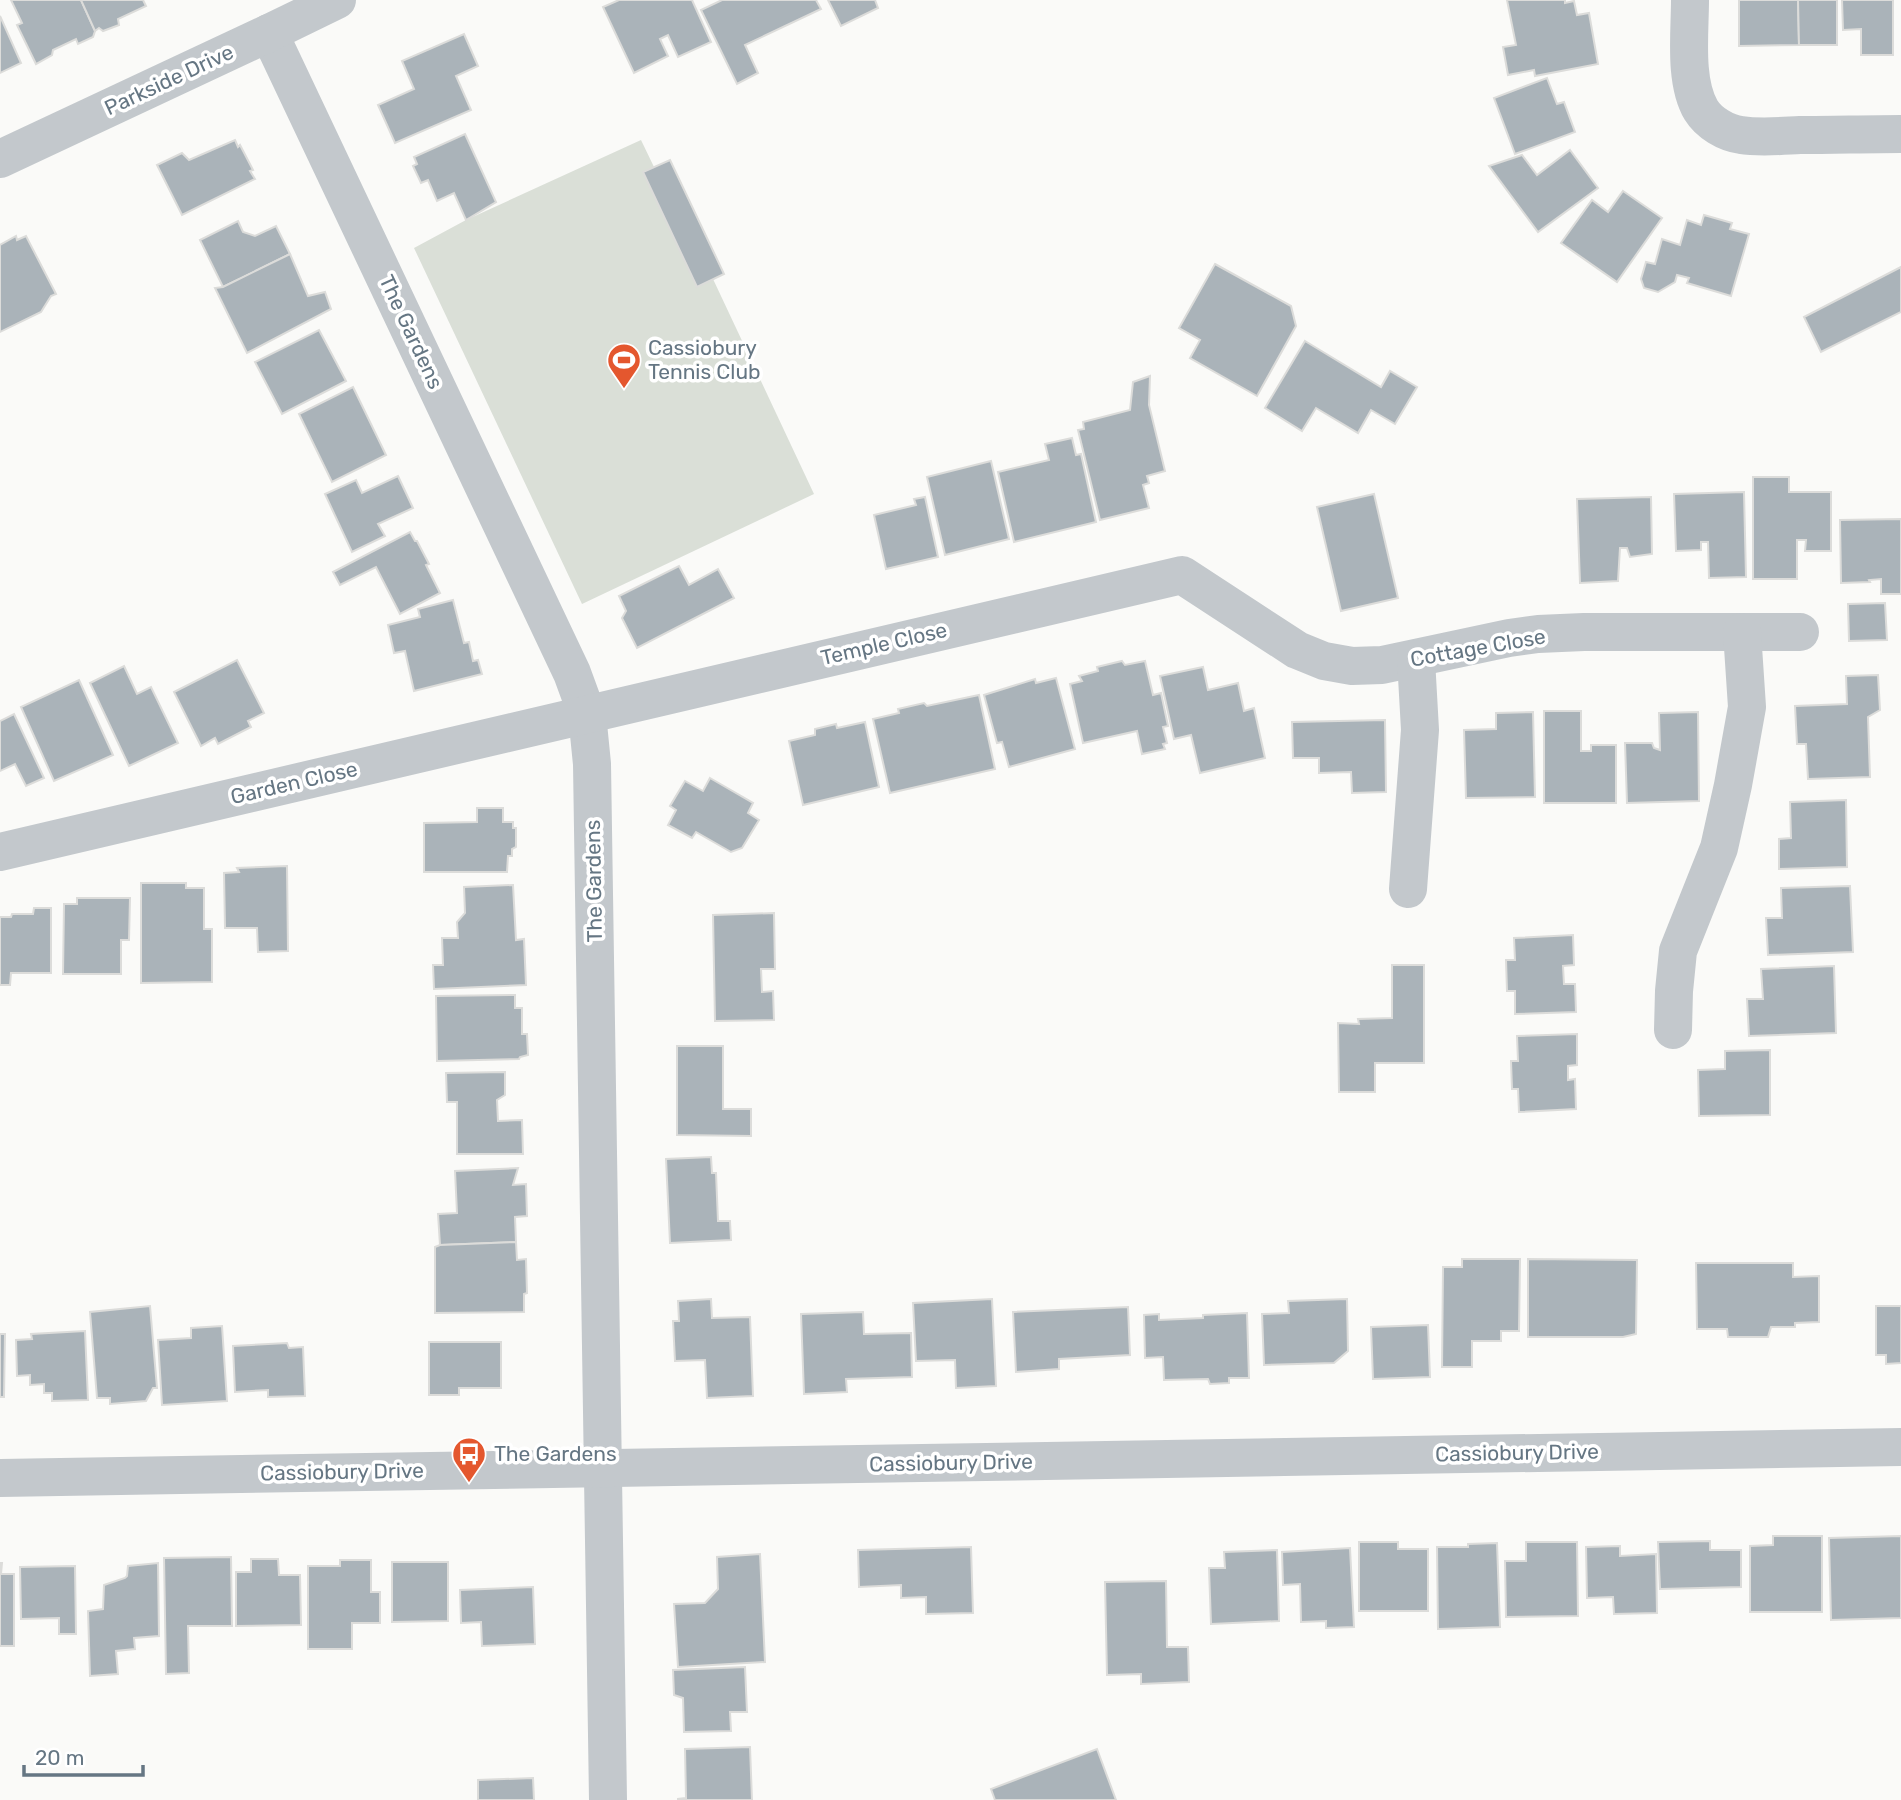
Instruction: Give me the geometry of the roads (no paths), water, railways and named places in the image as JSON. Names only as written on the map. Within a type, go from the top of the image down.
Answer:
[{"type":"street","name":"Parkside Drive","points":[[0,159],[337,0]]},
{"type":"street","points":[[1690,0],[1690,70],[1694,90],[1701,110],[1721,128],[1738,135],[1764,136],[1901,134]]},
{"type":"street","name":"The Gardens","points":[[269,33],[572,673],[587,714],[592,764],[608,1800]]},
{"type":"street","name":"Temple Close","points":[[587,714],[1181,575]]},
{"type":"street","name":"Cottage Close","points":[[1181,575],[1297,650],[1324,661],[1352,666],[1372,666],[1416,659],[1538,634],[1800,632]]},
{"type":"street","points":[[1673,1030],[1678,951],[1719,848],[1747,707],[1742,632]]},
{"type":"street","points":[[1408,889],[1420,730],[1416,659]]},
{"type":"street","name":"Garden Close","points":[[0,852],[587,714]]},
{"type":"street","name":"Cassiobury Drive","points":[[0,1478],[1901,1447]]},
{"type":"place","name":"Cassiobury Tennis Club","points":[[624,390]]},
{"type":"place","name":"The Gardens","points":[[469,1484]]}]
